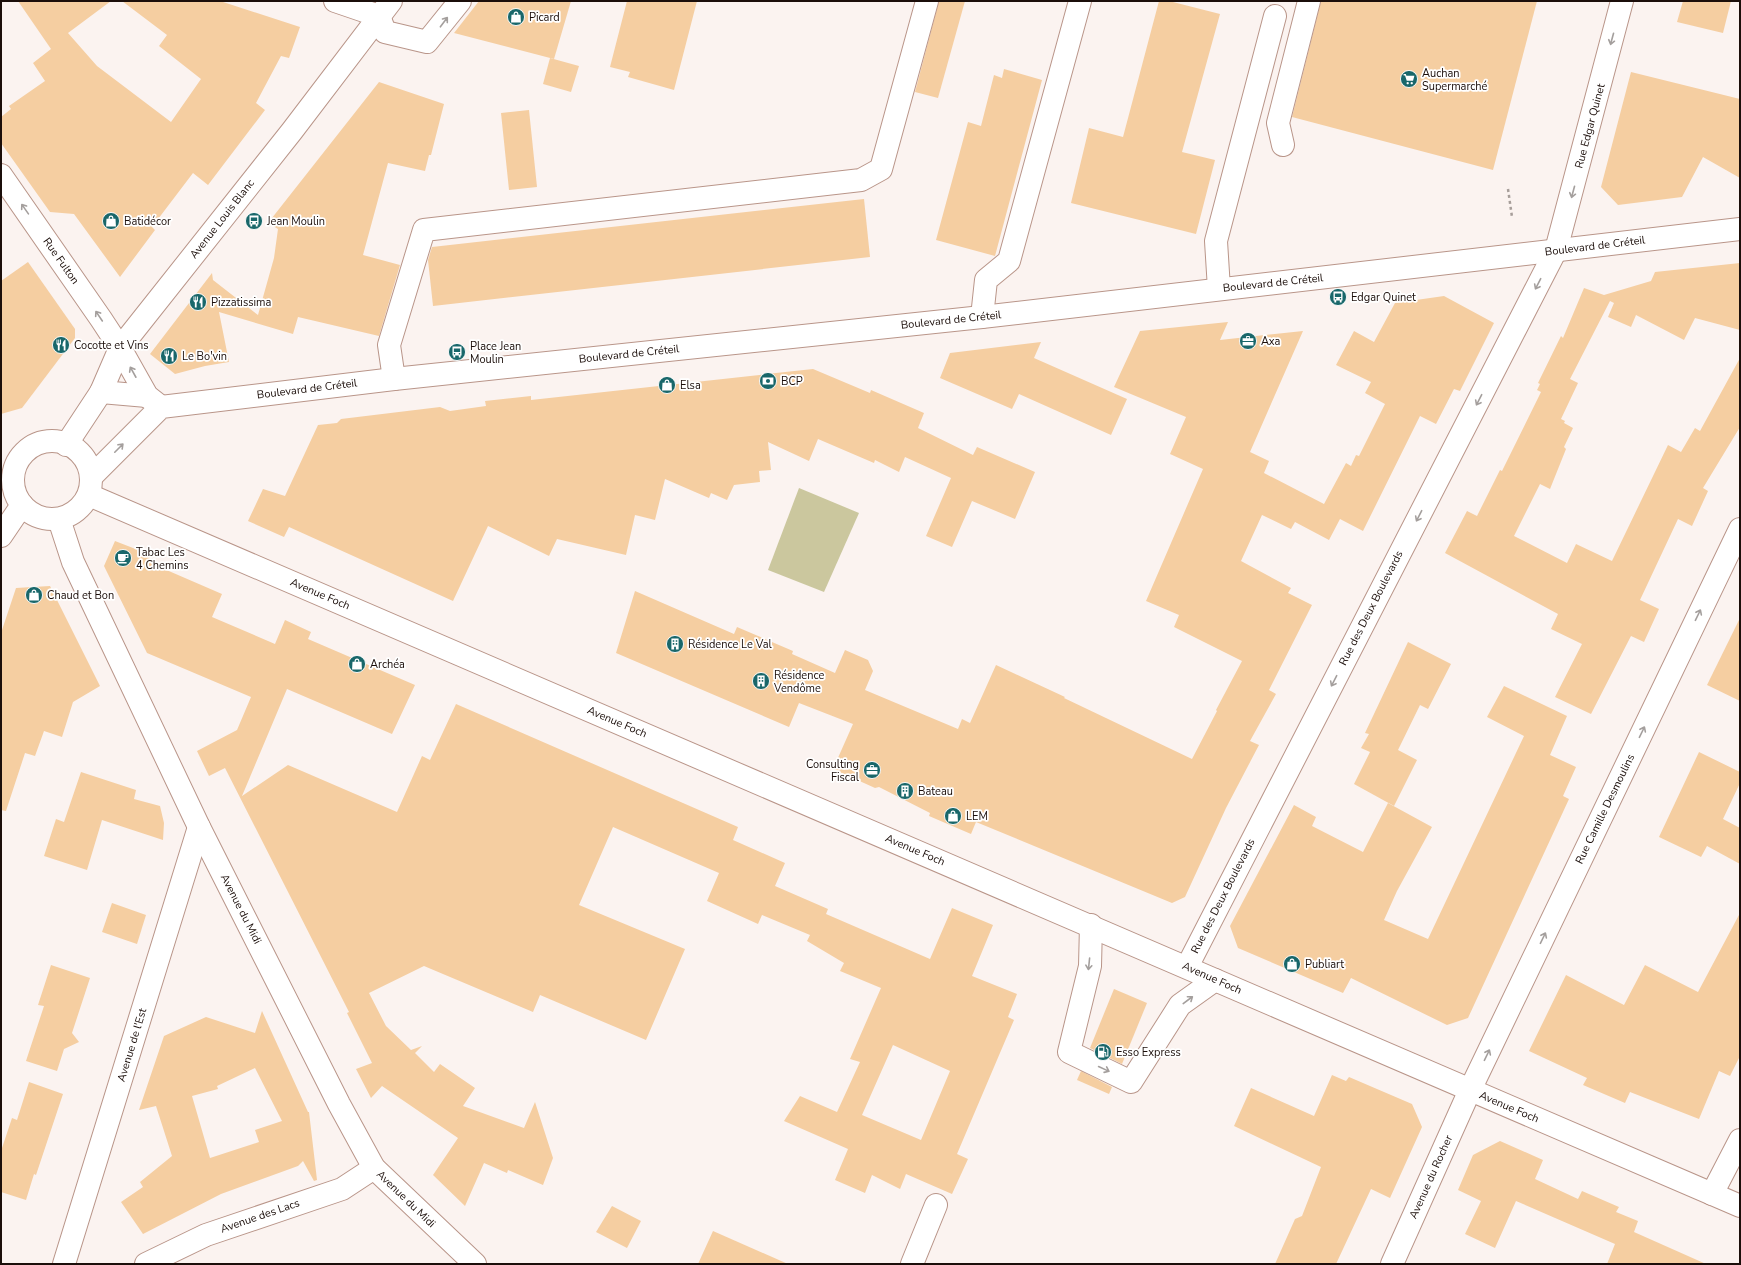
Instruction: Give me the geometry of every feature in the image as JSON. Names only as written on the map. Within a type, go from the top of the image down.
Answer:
[{"type":"main road","points":[[335,1],[385,9],[386,32],[427,42],[460,1]]},
{"type":"main road","points":[[394,379],[389,344],[424,230],[861,180],[881,169],[927,1]]},
{"type":"main road","points":[[982,317],[986,280],[1009,261],[1080,1]]},
{"type":"main road","points":[[1283,145],[1278,123],[1310,1]]},
{"type":"main road","name":"Rue Edgar Quinet","points":[[1556,250],[1622,1]]},
{"type":"main road","name":"Avenue Louis Blanc","points":[[66,445],[101,392],[120,348],[292,131],[385,9]]},
{"type":"main road","points":[[1219,289],[1216,241],[1275,16]]},
{"type":"main road","name":"Rue Fulton","points":[[1,175],[120,348]]},
{"type":"main road","name":"Boulevard de Créteil","points":[[101,392],[154,401],[394,379],[982,317],[1740,229]]},
{"type":"main road","name":"Rue des Deux Boulevards","points":[[1187,967],[1556,250]]},
{"type":"main road","points":[[90,486],[87,460],[75,448],[66,445],[44,441],[8,461],[13,478],[14,491],[22,505],[39,517],[58,519],[80,509],[90,486],[154,401],[120,348]]},
{"type":"main road","name":"Avenue Foch","points":[[90,486],[1214,980],[1740,1206]]},
{"type":"main road","points":[[1,536],[22,505]]},
{"type":"main road","name":"Avenue du Midi","points":[[58,519],[73,562],[199,827],[339,1104],[374,1168],[475,1264]]},
{"type":"main road","name":"Rue Camille Desmoulins","points":[[1470,1090],[1740,529]]},
{"type":"main road","name":"Avenue de l'Est","points":[[64,1264],[199,827]]},
{"type":"main road","points":[[1091,925],[1090,966],[1069,1052],[1131,1082],[1180,1005],[1214,980]]},
{"type":"main road","name":"Avenue du Rocher","points":[[1392,1264],[1470,1090]]},
{"type":"main road","points":[[1712,1194],[1740,1140]]},
{"type":"main road","name":"Avenue des Lacs","points":[[146,1264],[206,1235],[342,1189],[374,1168]]},
{"type":"main road","points":[[912,1264],[936,1204]]},
{"type":"path","points":[[1508,189],[1512,217]]},
{"type":"shaded area","points":[[799,488],[859,513],[824,592],[768,570]]},
{"type":"building","points":[[18,1],[111,1],[68,33],[97,66],[171,122],[201,79],[159,46],[167,35],[122,1],[220,1],[300,27],[289,58],[281,56],[256,103],[265,110],[208,185],[193,173],[152,227],[155,230],[120,277],[74,214],[50,212],[1,143],[1,117],[11,109],[9,106],[45,81],[33,63],[51,49]]},
{"type":"building","name":"Picard","points":[[479,1],[571,1],[554,59],[454,33]]},
{"type":"building","points":[[627,1],[697,1],[674,90],[628,77],[630,72],[610,67]]},
{"type":"building","points":[[939,1],[965,1],[938,98],[915,92]]},
{"type":"building","points":[[1159,1],[1169,1],[1220,14],[1182,152],[1215,160],[1196,234],[1071,203],[1089,128],[1123,137]]},
{"type":"building","name":"Auchan Supermarché","points":[[1321,1],[1537,1],[1493,170],[1292,117]]},
{"type":"building","points":[[1683,1],[1731,1],[1723,33],[1677,22]]},
{"type":"building","points":[[550,58],[579,66],[571,92],[543,84]]},
{"type":"building","points":[[1004,69],[1042,80],[995,256],[936,240],[968,122],[981,126],[994,75],[1002,78]]},
{"type":"building","points":[[1631,72],[1740,99],[1740,178],[1703,157],[1682,197],[1618,205],[1601,187]]},
{"type":"building","points":[[379,82],[444,104],[431,155],[429,155],[425,171],[388,163],[363,255],[400,265],[379,336],[298,317],[293,334],[219,312],[229,362],[205,366],[175,374],[150,354],[212,273],[213,280],[258,315],[274,258],[278,229],[268,223]]},
{"type":"building","points":[[529,110],[537,187],[509,190],[501,113]]},
{"type":"building","points":[[864,199],[870,257],[433,306],[428,260],[432,247]]},
{"type":"building","points":[[28,262],[75,329],[75,338],[22,408],[1,414],[1,281]]},
{"type":"building","points":[[1740,263],[1740,330],[1695,318],[1684,340],[1636,315],[1631,327],[1608,317],[1614,303],[1610,301],[1570,379],[1578,383],[1561,419],[1565,421],[1564,423],[1573,428],[1564,447],[1566,449],[1550,489],[1540,484],[1514,536],[1567,563],[1576,544],[1612,561],[1668,445],[1681,452],[1695,428],[1700,431],[1740,358],[1740,427],[1703,488],[1708,491],[1692,526],[1678,519],[1640,600],[1659,609],[1644,642],[1631,636],[1591,714],[1555,697],[1582,644],[1551,629],[1558,614],[1445,553],[1467,511],[1477,516],[1500,470],[1502,471],[1541,392],[1537,390],[1540,384],[1538,383],[1561,336],[1563,338],[1584,288],[1604,295],[1651,281],[1655,272]]},
{"type":"building","points":[[1444,296],[1494,323],[1460,391],[1454,389],[1436,424],[1420,416],[1363,531],[1340,519],[1329,540],[1295,522],[1291,529],[1262,515],[1241,561],[1291,588],[1288,593],[1312,605],[1269,690],[1276,694],[1250,741],[1259,745],[1226,808],[1185,897],[1172,903],[976,822],[971,834],[929,816],[930,813],[879,787],[875,788],[833,769],[853,724],[799,703],[789,727],[616,653],[635,591],[734,634],[737,627],[793,651],[792,654],[835,673],[845,650],[868,660],[873,671],[865,690],[958,729],[962,719],[970,723],[996,665],[1192,759],[1242,661],[1174,627],[1179,615],[1146,601],[1203,469],[1170,454],[1186,417],[1114,387],[1140,331],[1228,322],[1220,340],[1303,331],[1250,452],[1269,461],[1264,473],[1324,504],[1346,463],[1351,466],[1356,455],[1359,456],[1385,404],[1365,393],[1371,382],[1336,365],[1354,331],[1374,342],[1395,303]]},
{"type":"building","points":[[1041,342],[1034,358],[1127,399],[1111,435],[1019,394],[1012,409],[940,378],[950,353]]},
{"type":"building","points":[[813,369],[870,393],[871,390],[924,413],[918,428],[973,455],[977,447],[1035,472],[1015,519],[972,501],[952,547],[926,536],[951,478],[905,457],[899,472],[875,460],[874,463],[818,439],[809,461],[768,442],[771,470],[759,471],[760,482],[734,485],[727,500],[711,493],[709,498],[665,479],[655,520],[635,515],[626,555],[557,539],[549,556],[488,526],[453,601],[289,527],[284,537],[248,521],[263,489],[285,496],[318,425],[337,423],[341,419],[440,407],[450,411],[486,406],[485,401],[531,396],[531,400]]},
{"type":"building","points":[[115,541],[151,555],[148,562],[222,594],[212,617],[275,644],[285,620],[311,632],[308,639],[415,685],[392,734],[287,689],[242,796],[288,765],[397,812],[422,756],[430,760],[456,704],[738,827],[733,840],[785,863],[775,886],[828,909],[826,914],[930,959],[952,908],[993,925],[972,976],[1017,994],[1008,1017],[1014,1020],[957,1154],[968,1159],[952,1194],[906,1174],[900,1189],[872,1175],[865,1193],[835,1180],[848,1149],[784,1121],[800,1096],[837,1112],[860,1062],[850,1059],[881,988],[840,971],[844,963],[807,941],[810,935],[762,915],[758,924],[707,901],[719,873],[613,827],[579,905],[685,949],[646,1040],[540,995],[533,1012],[424,966],[369,993],[386,1026],[411,1050],[422,1046],[415,1053],[434,1072],[440,1064],[475,1088],[463,1106],[524,1128],[535,1102],[553,1158],[543,1185],[508,1170],[507,1173],[484,1163],[465,1206],[433,1175],[458,1138],[382,1086],[371,1098],[356,1069],[372,1063],[347,1013],[349,1012],[225,768],[209,776],[197,751],[237,730],[251,697],[147,653],[104,566]],"holes":[[[893,1045],[950,1071],[921,1140],[862,1115]]]},
{"type":"building","points":[[50,586],[100,686],[73,702],[62,737],[44,731],[35,756],[25,753],[6,811],[1,810],[1,633],[16,588]]},
{"type":"building","points":[[1740,618],[1740,701],[1707,685]]},
{"type":"building","points":[[1408,642],[1451,664],[1428,709],[1420,705],[1398,750],[1417,760],[1394,806],[1354,784],[1370,752],[1361,748],[1369,734],[1365,733]]},
{"type":"building","points":[[1504,686],[1567,716],[1550,755],[1576,767],[1563,796],[1569,799],[1468,1018],[1447,1025],[1351,978],[1343,993],[1238,948],[1230,926],[1294,805],[1316,817],[1312,826],[1363,852],[1388,803],[1432,827],[1397,891],[1384,920],[1428,939],[1524,736],[1487,717]]},
{"type":"building","points":[[1699,752],[1740,772],[1740,783],[1723,819],[1740,828],[1740,864],[1707,846],[1701,857],[1659,837]]},
{"type":"building","points":[[81,772],[136,790],[134,799],[160,806],[164,823],[163,840],[102,820],[87,870],[44,856],[56,819],[64,822]]},
{"type":"building","points":[[112,903],[146,915],[137,944],[102,932]]},
{"type":"building","points":[[1740,913],[1740,1056],[1730,1076],[1719,1071],[1699,1119],[1630,1092],[1625,1103],[1583,1085],[1587,1078],[1529,1051],[1566,975],[1624,1005],[1645,965],[1698,992]]},
{"type":"building","points":[[51,965],[90,978],[72,1033],[79,1042],[64,1049],[57,1071],[26,1061],[44,1006],[38,1005]]},
{"type":"building","points":[[1114,989],[1147,1003],[1122,1064],[1090,1048]]},
{"type":"building","points":[[262,1011],[309,1112],[317,1180],[314,1181],[303,1161],[298,1166],[221,1194],[143,1234],[121,1202],[143,1187],[140,1182],[172,1156],[156,1106],[139,1110],[164,1036],[206,1017],[255,1033]],"holes":[[[255,1068],[282,1121],[255,1130],[259,1142],[210,1158],[192,1096],[218,1089],[217,1086]]]},
{"type":"building","points":[[1081,1071],[1112,1087],[1109,1094],[1077,1080]]},
{"type":"building","points":[[1332,1075],[1346,1081],[1349,1077],[1412,1104],[1422,1127],[1390,1198],[1371,1189],[1336,1264],[1275,1264],[1295,1219],[1302,1216],[1321,1167],[1234,1126],[1251,1088],[1314,1116]]},
{"type":"building","points":[[29,1082],[63,1094],[36,1175],[34,1174],[26,1200],[1,1192],[1,1151],[12,1118],[17,1120]]},
{"type":"building","points":[[1500,1141],[1543,1160],[1535,1179],[1578,1199],[1582,1191],[1619,1207],[1616,1212],[1638,1221],[1634,1232],[1706,1264],[1607,1264],[1615,1244],[1516,1201],[1495,1248],[1465,1234],[1481,1201],[1458,1190],[1473,1155]]},
{"type":"building","points":[[612,1206],[641,1221],[627,1248],[596,1232]]},
{"type":"building","points":[[713,1231],[788,1264],[698,1264]]},
{"type":"place","name":"Picard","points":[[516,17]]},
{"type":"place","name":"Auchan Supermarché","points":[[1409,79]]},
{"type":"place","name":"Batidécor","points":[[111,221]]},
{"type":"place","name":"Jean Moulin","points":[[254,221]]},
{"type":"place","name":"Edgar Quinet","points":[[1338,297]]},
{"type":"place","name":"Pizzatissima","points":[[198,302]]},
{"type":"place","name":"Axa","points":[[1248,341]]},
{"type":"place","name":"Cocotte et Vins","points":[[61,345]]},
{"type":"place","name":"Place Jean Moulin","points":[[457,352]]},
{"type":"place","name":"Le Bo'vin","points":[[169,356]]},
{"type":"place","name":"BCP","points":[[768,381]]},
{"type":"place","name":"Elsa","points":[[667,385]]},
{"type":"place","name":"Tabac Les 4 Chemins","points":[[123,558]]},
{"type":"place","name":"Chaud et Bon","points":[[34,595]]},
{"type":"place","name":"Résidence Le Val","points":[[675,644]]},
{"type":"place","name":"Archéa","points":[[357,664]]},
{"type":"place","name":"Résidence Vendôme","points":[[761,681]]},
{"type":"place","name":"Consulting Fiscal","points":[[872,770]]},
{"type":"place","name":"Bateau","points":[[905,791]]},
{"type":"place","name":"LEM","points":[[953,816]]},
{"type":"place","name":"Publiart","points":[[1292,964]]},
{"type":"place","name":"Esso Express","points":[[1103,1052]]}]
